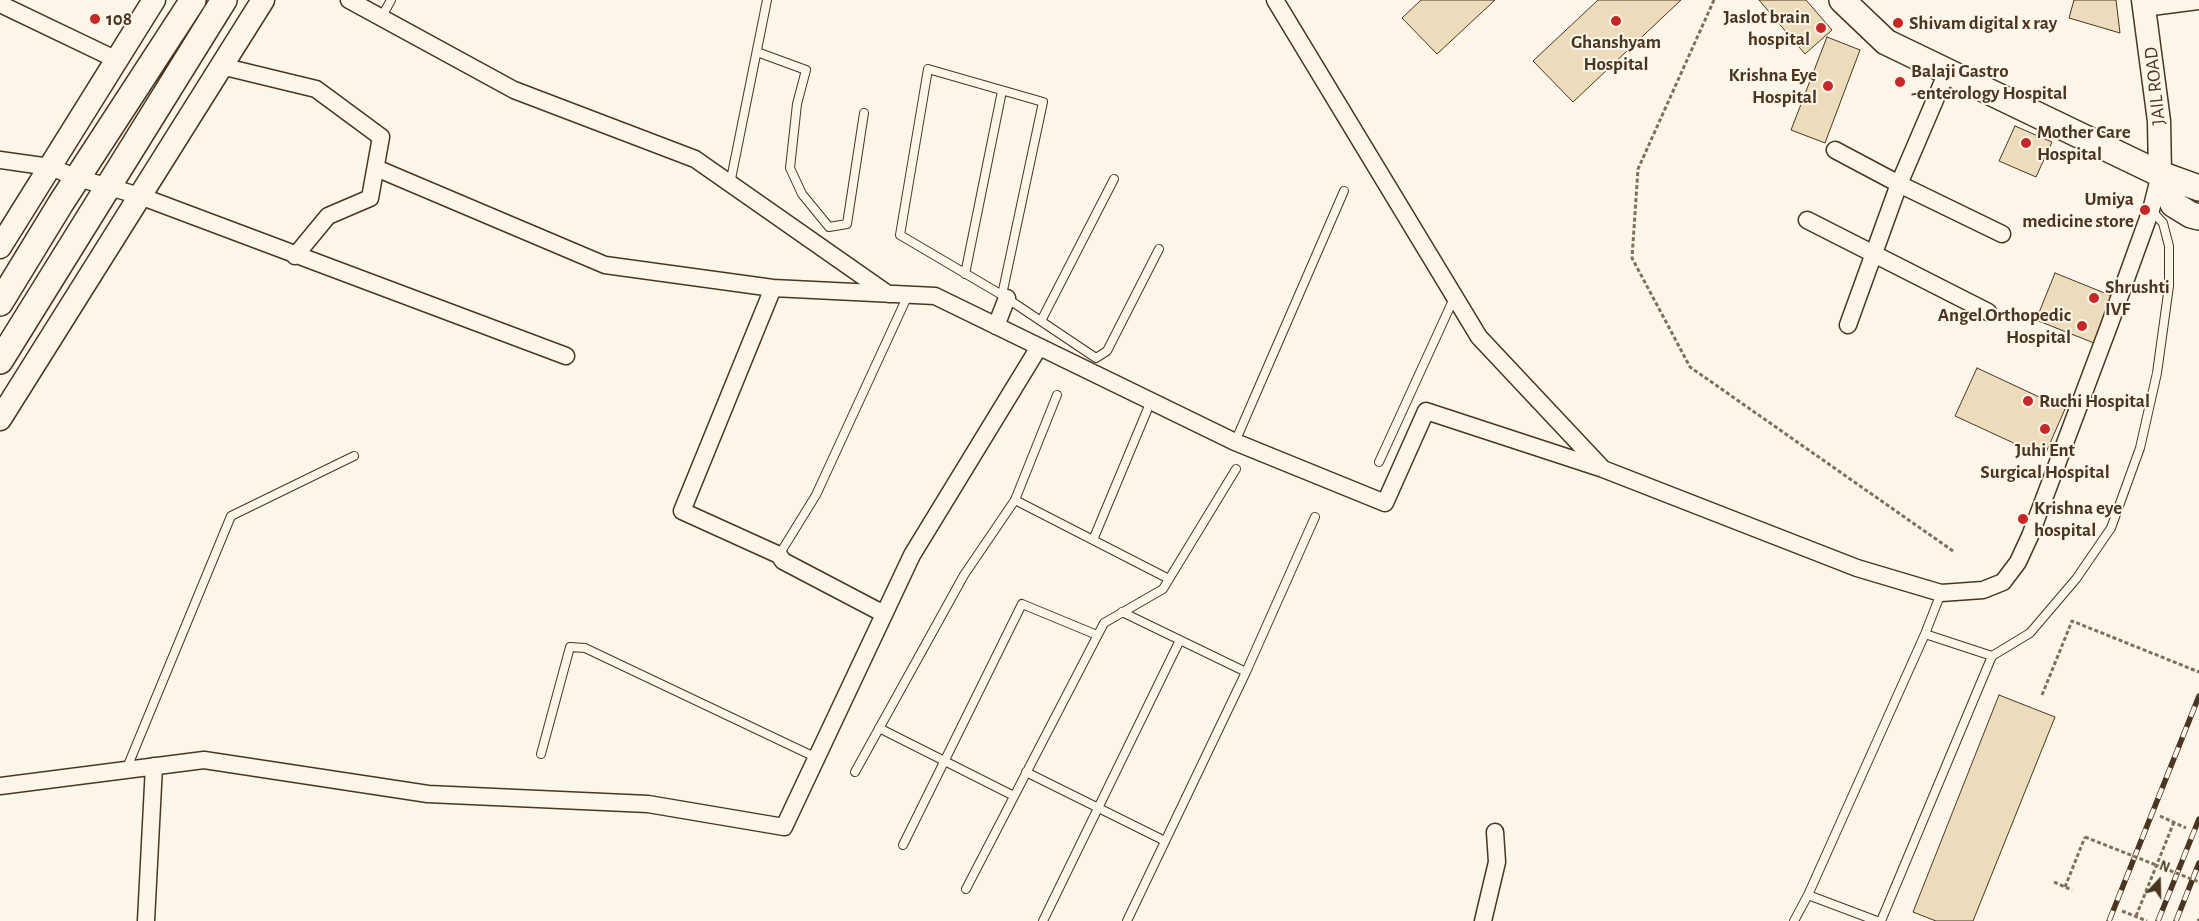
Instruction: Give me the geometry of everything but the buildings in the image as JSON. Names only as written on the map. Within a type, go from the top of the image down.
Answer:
[{"type":"main road","points":[[0,303],[193,0]]},
{"type":"main road","points":[[0,360],[224,0]]},
{"type":"main road","points":[[1842,0],[1886,42],[2160,174],[2199,188]]},
{"type":"main road","points":[[2160,174],[2173,204],[2191,215],[2199,217]]},
{"type":"street","points":[[0,247],[154,0]]},
{"type":"street","points":[[0,419],[263,0]]},
{"type":"street","points":[[349,0],[514,90],[695,160],[888,294]]},
{"type":"street","points":[[1275,0],[1480,337],[1603,469]]},
{"type":"street","points":[[2144,4],[2199,1]]},
{"type":"street","points":[[0,4],[117,60]]},
{"type":"street","name":"JAIL ROAD","points":[[2144,4],[2159,121],[2160,174]]},
{"type":"street","points":[[222,66],[316,89],[382,137],[370,198],[328,216],[295,256]]},
{"type":"street","points":[[1848,325],[1899,184],[1947,72]]},
{"type":"street","points":[[1835,150],[1899,184],[2002,234]]},
{"type":"street","points":[[0,160],[50,167],[78,178],[140,196],[295,256],[566,356]]},
{"type":"street","points":[[376,168],[605,265],[773,288],[935,296],[1235,442],[1386,503],[1426,411],[1603,469],[1857,568],[1940,593],[1984,590],[2002,582],[2018,562],[2034,527],[2150,210],[2160,174]]},
{"type":"street","points":[[1807,220],[1988,312]]},
{"type":"street","points":[[773,288],[682,511],[779,555],[782,561],[884,614]]},
{"type":"street","points":[[996,326],[1007,298]]},
{"type":"street","points":[[0,786],[204,760],[428,794],[648,804],[784,827],[912,555],[1039,347]]},
{"type":"street","points":[[146,921],[154,766]]},
{"type":"street","points":[[1483,921],[1498,862],[1495,832]]},
{"type":"lane","points":[[381,18],[391,0]]},
{"type":"lane","points":[[730,184],[767,0]]},
{"type":"lane","points":[[757,52],[806,70],[798,104],[790,168],[802,194],[829,227],[847,224],[864,112]]},
{"type":"lane","points":[[1007,298],[1002,294],[1043,102],[928,69],[900,236],[1007,298],[1096,358],[1107,351],[1159,249]]},
{"type":"lane","points":[[966,274],[1002,90]]},
{"type":"lane","points":[[1041,321],[1114,179]]},
{"type":"lane","points":[[1235,442],[1344,191]]},
{"type":"lane","points":[[1882,921],[1992,656],[2030,633],[2076,579],[2111,528],[2140,448],[2157,373],[2169,286],[2169,246],[2163,223],[2150,210]]},
{"type":"lane","points":[[779,555],[816,495],[908,295]]},
{"type":"lane","points":[[1378,462],[1454,296]]},
{"type":"lane","points":[[856,772],[964,576],[1015,500],[1057,395]]},
{"type":"lane","points":[[1093,540],[1151,402]]},
{"type":"lane","points":[[126,770],[232,516],[354,456]]},
{"type":"lane","points":[[966,889],[1104,623],[1163,589],[1236,469]]},
{"type":"lane","points":[[1015,500],[1169,579]]},
{"type":"lane","points":[[1127,921],[1246,672],[1315,517]]},
{"type":"lane","points":[[1794,921],[1808,895],[1925,634],[1940,593]]},
{"type":"lane","points":[[903,845],[1022,604],[1098,635]]},
{"type":"lane","points":[[1122,612],[1246,672]]},
{"type":"lane","points":[[1925,634],[1992,656]]},
{"type":"lane","points":[[1044,921],[1180,640]]},
{"type":"lane","points":[[541,754],[570,647],[585,648],[817,758]]},
{"type":"lane","points":[[879,728],[1014,796]]},
{"type":"lane","points":[[1026,772],[1165,841]]},
{"type":"lane","points":[[1808,895],[1877,921]]},
{"type":"path","points":[[1714,0],[1638,169],[1632,258],[1690,366],[1953,551]]},
{"type":"path","points":[[2042,695],[2072,621],[2199,672]]},
{"type":"path","points":[[2160,816],[2186,828]]},
{"type":"path","points":[[2136,916],[2174,822]]},
{"type":"path","points":[[2065,887],[2086,838],[2199,882]]},
{"type":"path","points":[[2054,882],[2072,890]]},
{"type":"path","points":[[2122,911],[2148,921]]},
{"type":"railway","points":[[2109,921],[2199,696]]},
{"type":"railway","points":[[2158,921],[2199,819]]},
{"type":"railway","points":[[2176,921],[2199,863]]},
{"type":"place","name":"108","points":[[95,19]]},
{"type":"place","name":"Ghanshyam Hospital","points":[[1616,21]]},
{"type":"place","name":"Shivam digital x ray","points":[[1898,23]]},
{"type":"place","name":"Jaslot brain hospital","points":[[1821,28]]},
{"type":"place","name":"Balaji Gastro -enterology Hospital","points":[[1900,82]]},
{"type":"place","name":"Krishna Eye Hospital","points":[[1828,86]]},
{"type":"place","name":"Mother Care Hospital","points":[[2026,143]]},
{"type":"place","name":"Umiya medicine store","points":[[2145,210]]},
{"type":"place","name":"Shrushti IVF","points":[[2094,298]]},
{"type":"place","name":"Angel Orthopedic Hospital","points":[[2082,326]]},
{"type":"place","name":"Ruchi Hospital","points":[[2028,401]]},
{"type":"place","name":"Juhi Ent Surgical Hospital","points":[[2045,429]]},
{"type":"place","name":"Krishna eye hospital","points":[[2023,519]]}]
